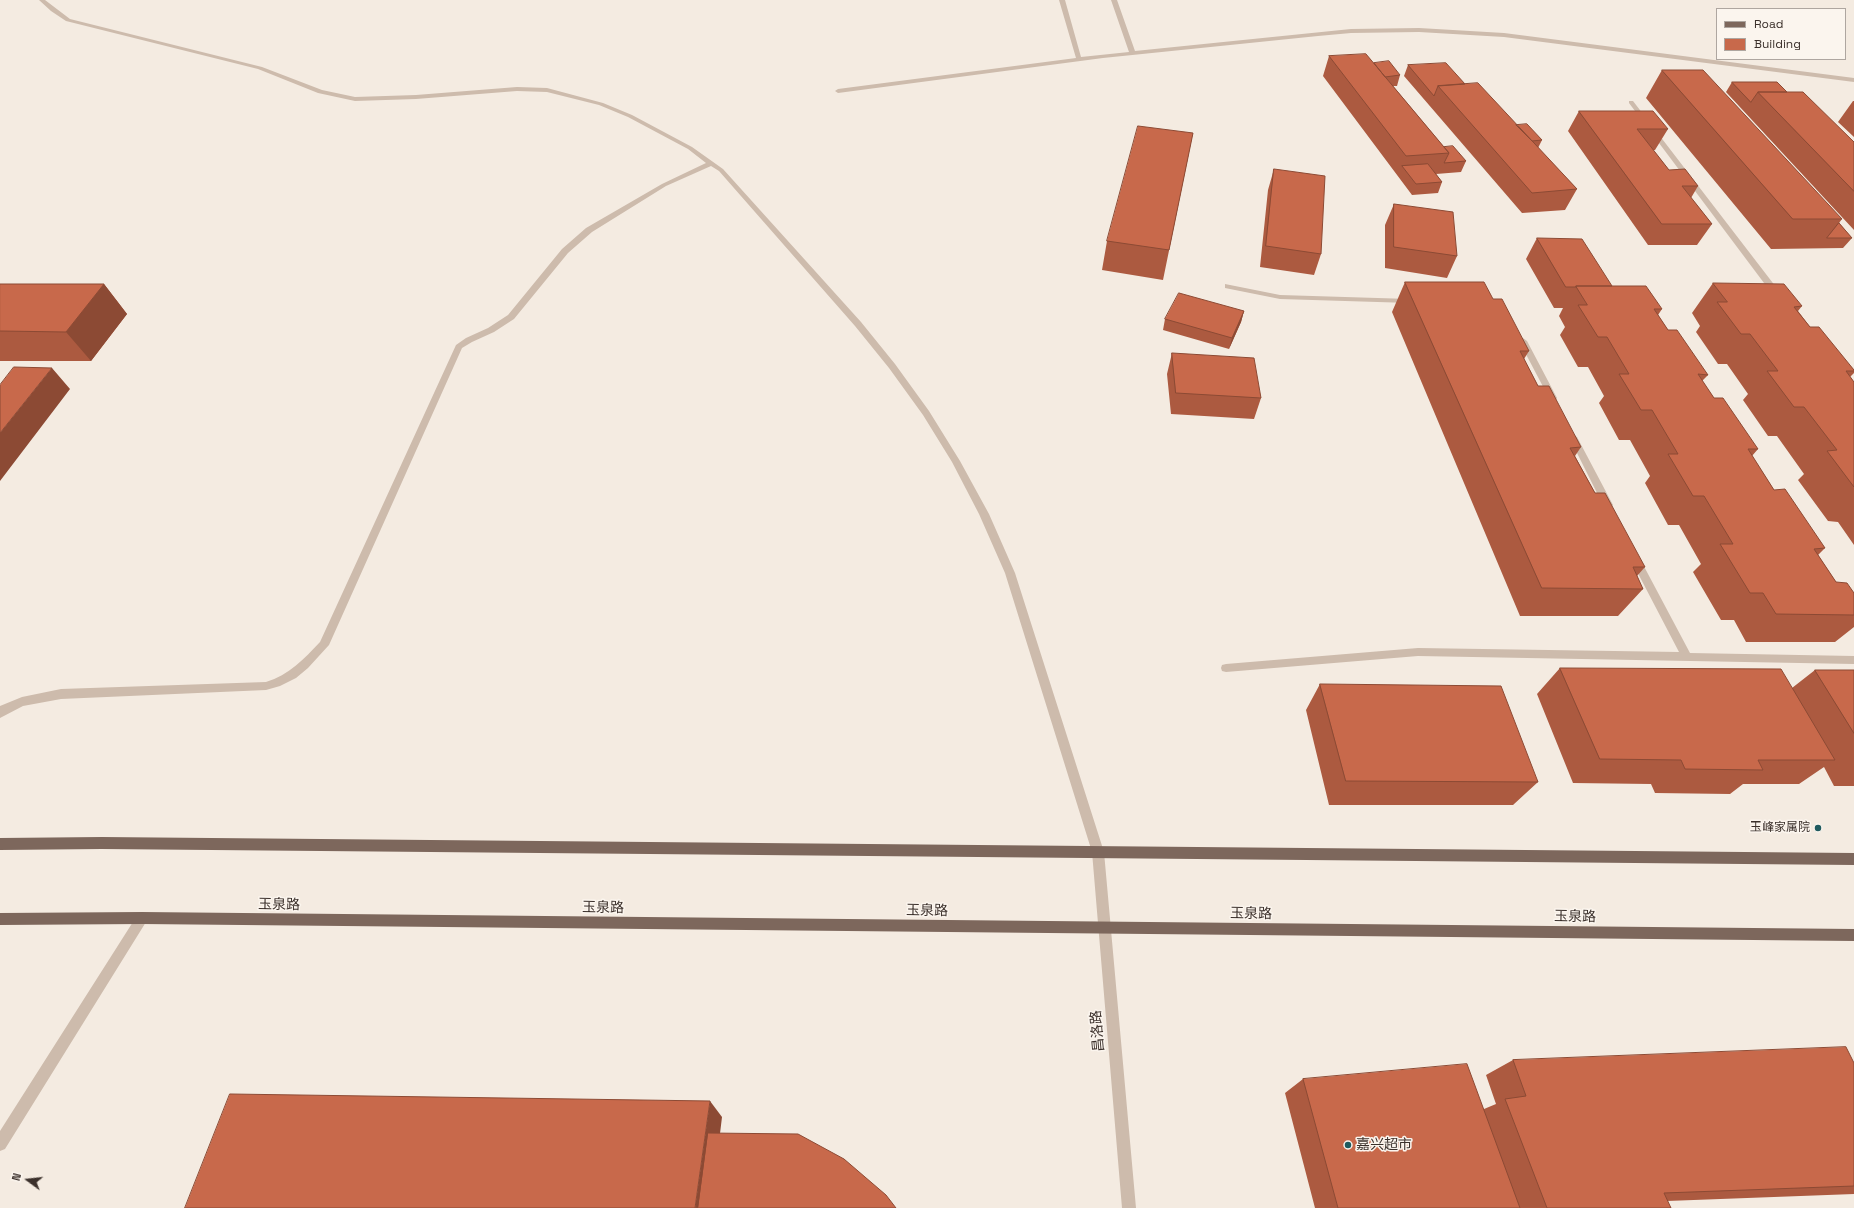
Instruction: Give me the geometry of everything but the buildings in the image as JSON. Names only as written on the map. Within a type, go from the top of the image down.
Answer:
[{"type":"main road","points":[[0,844],[118,843],[1854,860]]},
{"type":"main road","name":"玉泉路","points":[[0,919],[142,918],[1854,935]]},
{"type":"street","name":"昌洛路","points":[[42,0],[52,10],[68,20],[260,68],[328,94],[363,98],[416,97],[517,89],[547,90],[601,104],[630,116],[690,148],[726,176],[858,324],[926,413],[956,461],[984,514],[1010,573],[1098,852],[1106,928],[1129,1208]]},
{"type":"street","points":[[1062,0],[1079,59]]},
{"type":"street","points":[[1114,0],[1132,53]]},
{"type":"street","points":[[838,91],[1132,53],[1351,31],[1412,30],[1461,31],[1504,35],[1854,80]]},
{"type":"street","points":[[1631,102],[1778,297]]},
{"type":"street","points":[[0,713],[2,710],[22,702],[61,694],[266,686],[283,682],[297,672],[324,645],[459,347],[469,340],[491,330],[511,317],[565,251],[589,230],[664,185],[711,163]]},
{"type":"street","points":[[1228,286],[1280,297],[1420,301]]},
{"type":"street","points":[[1519,332],[1555,403]]},
{"type":"street","points":[[1570,431],[1614,516]]},
{"type":"street","points":[[1632,551],[1687,657]]},
{"type":"street","points":[[1226,668],[1418,652],[1854,660]]},
{"type":"street","points":[[0,1144],[142,918]]},
{"type":"place","name":"玉峰家属院","points":[[1818,828]]},
{"type":"place","name":"嘉兴超市","points":[[1348,1145]]}]
